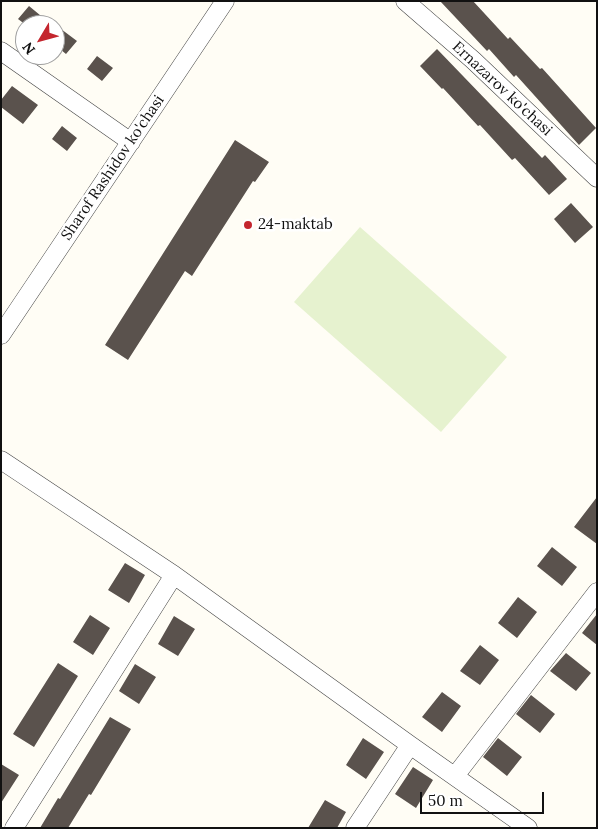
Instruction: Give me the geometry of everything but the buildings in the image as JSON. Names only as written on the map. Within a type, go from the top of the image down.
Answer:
[{"type":"street","name":"Sharof Rashidov ko'chasi","points":[[1,335],[225,1]]},
{"type":"street","name":"Ernazarov ko'chasi","points":[[405,1],[473,60],[597,178]]},
{"type":"street","points":[[1,51],[131,142]]},
{"type":"street","points":[[1,460],[174,574],[528,828]]},
{"type":"street","points":[[14,828],[174,574]]},
{"type":"street","points":[[455,776],[597,592]]},
{"type":"street","points":[[355,828],[410,745]]},
{"type":"green space","points":[[360,227],[507,357],[441,432],[294,302]]},
{"type":"place","name":"24-maktab","points":[[248,225]]}]
